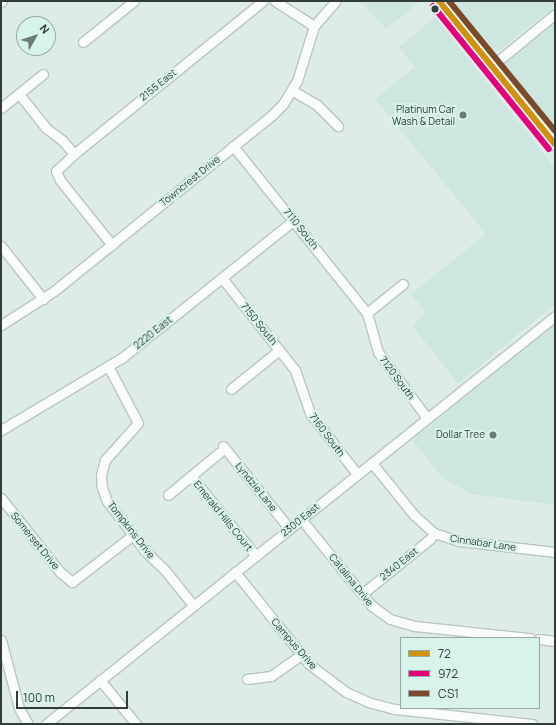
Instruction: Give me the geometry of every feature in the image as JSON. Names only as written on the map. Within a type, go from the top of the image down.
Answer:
[{"type":"main road","points":[[440,1],[555,144]]},
{"type":"street","points":[[83,42],[134,1]]},
{"type":"street","name":"2155 East","points":[[112,244],[60,180],[56,171],[74,154],[263,1]]},
{"type":"street","points":[[275,1],[314,26]]},
{"type":"street","name":"Towncrest Drive","points":[[1,325],[43,299],[272,115],[293,91],[314,26],[336,1]]},
{"type":"street","points":[[493,65],[555,14]]},
{"type":"street","points":[[1,108],[43,74]]},
{"type":"street","points":[[293,91],[317,105],[338,126]]},
{"type":"street","points":[[19,94],[46,128],[62,140],[74,154]]},
{"type":"street","name":"7110 South","points":[[233,146],[294,220],[367,313]]},
{"type":"street","name":"2220 East","points":[[1,430],[108,366],[134,348],[294,220]]},
{"type":"street","points":[[1,246],[43,299]]},
{"type":"street","name":"7150 South","points":[[222,278],[295,370]]},
{"type":"street","points":[[367,313],[403,284]]},
{"type":"street","name":"7120 South","points":[[367,313],[378,352],[427,418]]},
{"type":"street","name":"2300 East","points":[[46,724],[555,316]]},
{"type":"street","points":[[231,389],[279,350]]},
{"type":"street","name":"Tompkins Drive","points":[[108,366],[138,422],[105,460],[101,474],[102,488],[107,501],[133,535],[193,605]]},
{"type":"street","name":"7160 South","points":[[295,370],[310,413],[357,474]]},
{"type":"street","name":"Emerald Hills Court","points":[[168,495],[221,449]]},
{"type":"street","name":"Lyndzie Lane","points":[[221,449],[289,528]]},
{"type":"street","name":"Cinnabar Lane","points":[[372,463],[414,515],[434,533],[459,541],[555,552]]},
{"type":"street","name":"Emerald Hills Court","points":[[191,476],[256,556]]},
{"type":"street","name":"Somerset Drive","points":[[1,498],[60,572],[72,582],[133,535]]},
{"type":"street","name":"Catalina Drive","points":[[301,519],[362,594],[380,613],[400,623],[521,637]]},
{"type":"street","name":"2340 East","points":[[362,594],[430,539],[434,533]]},
{"type":"street","name":"Campus Drive","points":[[235,572],[301,655],[334,686],[368,702],[400,709]]},
{"type":"street","points":[[540,639],[555,641]]},
{"type":"street","points":[[1,641],[19,708],[28,724]]},
{"type":"street","points":[[247,679],[271,676],[301,655]]},
{"type":"street","points":[[100,680],[136,724]]},
{"type":"street","name":"Campus Drive","points":[[401,709],[532,724]]},
{"type":"shaded area","points":[[360,1],[421,1],[386,29]]},
{"type":"shaded area","points":[[453,1],[555,1],[555,6],[500,50],[495,51]]},
{"type":"shaded area","points":[[435,17],[555,168],[555,304],[458,384],[412,325],[426,313],[411,294],[486,234],[375,99],[415,67],[399,47]]},
{"type":"shaded area","points":[[555,22],[555,130],[508,70],[506,65],[507,60]]},
{"type":"shaded area","points":[[555,324],[555,505],[471,494],[444,479],[412,440]]},
{"type":"transit line","name":"72","points":[[439,1],[555,144]]},
{"type":"transit line","name":"CS1","points":[[449,1],[555,131]]},
{"type":"transit line","name":"972","points":[[433,6],[549,149]]},
{"type":"place","name":"Platinum Car Wash & Detail","points":[[463,115]]},
{"type":"place","name":"Dollar Tree","points":[[493,435]]}]
